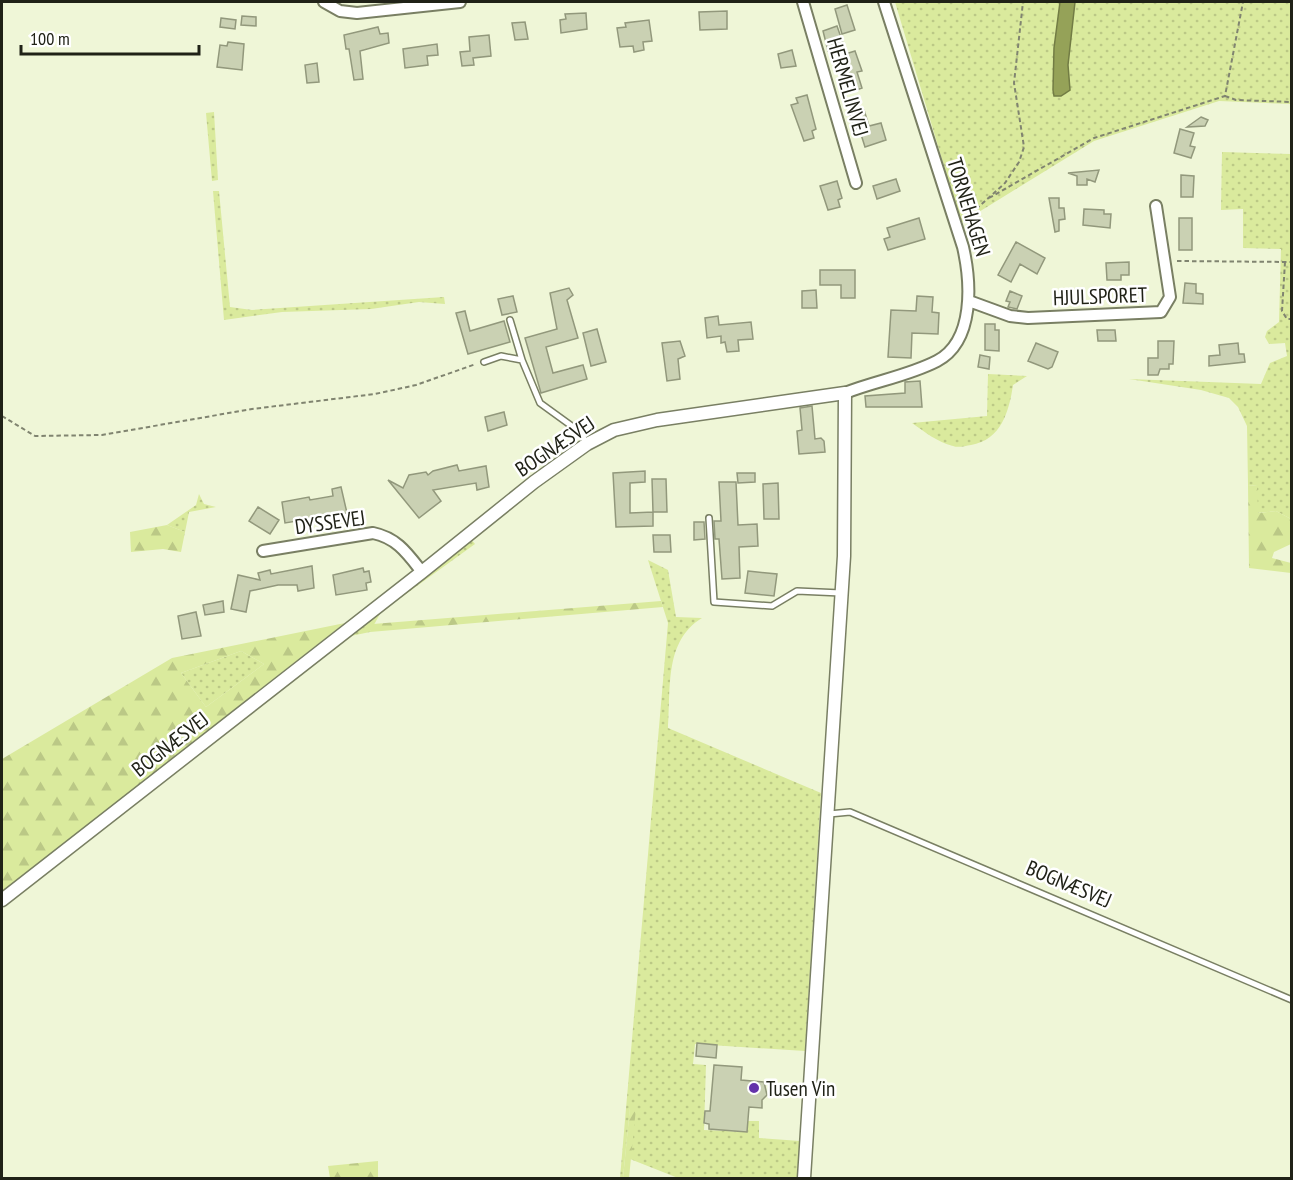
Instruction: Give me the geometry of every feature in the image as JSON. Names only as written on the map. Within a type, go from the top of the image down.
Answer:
[{"type":"street","points":[[324,2],[340,11],[357,13],[460,2]]},
{"type":"street","name":"HERMELINVEJ","points":[[803,2],[856,183]]},
{"type":"street","name":"TORNEHAGEN","points":[[845,393],[943,357],[956,342],[969,301],[968,271],[956,227],[884,2]]},
{"type":"street","name":"HJULSPORET","points":[[969,301],[1010,316],[1028,318],[1157,314],[1166,307],[1170,297],[1156,206]]},
{"type":"street","points":[[804,1179],[847,507],[845,393]]},
{"type":"street","name":"BOGNÆSVEJ","points":[[2,900],[422,572],[483,521],[587,444],[614,430],[657,420],[845,393]]},
{"type":"street","name":"DYSSEVEJ","points":[[264,551],[373,533],[389,537],[399,544],[422,572]]},
{"type":"lane","points":[[510,320],[522,360],[540,403],[580,432],[587,444]]},
{"type":"lane","points":[[484,362],[501,356],[522,360]]},
{"type":"lane","points":[[709,518],[714,602],[772,606],[797,591],[842,593]]},
{"type":"lane","name":"BOGNÆSVEJ","points":[[829,814],[850,812],[1292,1000]]},
{"type":"path","points":[[956,227],[1005,183],[1019,162],[1024,147],[1014,83],[1023,2]]},
{"type":"path","points":[[1226,96],[1243,2]]},
{"type":"path","points":[[989,198],[1094,138],[1226,96],[1236,100],[1292,102]]},
{"type":"path","points":[[1165,261],[1292,262]]},
{"type":"path","points":[[1285,262],[1282,311],[1287,319],[1292,319]]},
{"type":"path","points":[[2,416],[35,436],[102,435],[252,409],[375,394],[416,385],[484,362]]},
{"type":"green space","points":[[895,2],[1291,2],[1291,104],[1219,101],[1094,141],[961,223]]},
{"type":"green space","points":[[214,112],[218,180],[212,181],[206,113]]},
{"type":"green space","points":[[1222,152],[1291,154],[1291,519],[1276,511],[1257,513],[1257,486],[1248,485],[1247,426],[1238,407],[1229,398],[1201,390],[1129,379],[1261,384],[1270,363],[1287,356],[1285,343],[1269,344],[1265,337],[1267,331],[1279,322],[1281,249],[1243,248],[1243,209],[1221,210]]},
{"type":"green space","points":[[213,191],[219,191],[230,307],[252,310],[444,297],[445,304],[419,302],[371,309],[282,312],[224,320]]},
{"type":"green space","points":[[988,374],[1027,376],[1013,385],[1006,415],[990,437],[971,445],[955,447],[936,439],[912,423],[987,416]]},
{"type":"green space","points":[[1248,485],[1257,486],[1258,513],[1276,511],[1291,519],[1291,544],[1274,552],[1272,558],[1291,563],[1291,573],[1249,568]]},
{"type":"green space","points":[[199,494],[204,504],[216,507],[189,512],[185,532],[167,525],[196,505]]},
{"type":"green space","points":[[167,525],[185,532],[181,552],[163,549],[131,552],[130,532]]},
{"type":"green space","points":[[470,538],[475,544],[381,612],[370,632],[346,637]]},
{"type":"green space","points":[[648,560],[668,570],[676,617],[702,618],[681,639],[675,652],[670,682],[668,728],[821,793],[805,1051],[695,1044],[693,1064],[706,1065],[704,1130],[747,1132],[748,1121],[759,1121],[759,1138],[800,1141],[798,1178],[678,1178],[630,1159],[635,1108],[630,1108],[623,1178],[620,1178],[668,623]]},
{"type":"green space","points":[[661,601],[663,607],[370,632],[373,624]]},
{"type":"green space","points":[[345,623],[2,892],[2,759],[172,658]],"holes":[[[241,651],[264,664],[206,707],[181,673]]]},
{"type":"green space","points":[[241,651],[264,664],[206,707],[181,673]]},
{"type":"green space","points":[[630,1107],[636,1108],[629,1178],[623,1178]]},
{"type":"green space","points":[[378,1161],[378,1178],[330,1178],[328,1166]]},
{"type":"shaded area","points":[[1060,2],[1075,2],[1068,65],[1070,90],[1061,96],[1054,96],[1054,48]]},
{"type":"building","points":[[847,5],[855,30],[842,34],[835,9]]},
{"type":"building","points":[[727,11],[727,29],[700,30],[699,12]]},
{"type":"building","points":[[586,13],[587,29],[561,33],[560,20],[566,19],[565,14]]},
{"type":"building","points":[[242,16],[256,17],[256,26],[241,25]]},
{"type":"building","points":[[221,18],[236,20],[235,29],[220,27]]},
{"type":"building","points":[[649,20],[652,41],[643,42],[644,50],[634,52],[633,46],[620,47],[617,28],[626,27],[625,23]]},
{"type":"building","points":[[525,22],[528,39],[515,40],[512,23]]},
{"type":"building","points":[[837,26],[844,46],[828,51],[823,31]]},
{"type":"building","points":[[378,27],[380,34],[388,33],[389,43],[360,51],[363,79],[354,80],[349,49],[346,49],[344,35]]},
{"type":"building","points":[[489,35],[491,56],[473,58],[474,65],[462,66],[460,52],[470,51],[469,37]]},
{"type":"building","points":[[228,42],[244,44],[242,70],[217,67],[220,45],[227,46]]},
{"type":"building","points":[[437,44],[438,55],[427,56],[428,65],[405,68],[403,49]]},
{"type":"building","points":[[792,50],[796,66],[781,68],[778,54]]},
{"type":"building","points":[[855,51],[862,71],[857,72],[862,88],[848,93],[839,56]]},
{"type":"building","points":[[317,63],[319,82],[307,83],[305,65]]},
{"type":"building","points":[[807,95],[816,129],[812,131],[814,138],[804,141],[791,105],[798,103],[796,98]]},
{"type":"building","points":[[864,110],[869,126],[881,123],[886,140],[865,147],[859,128],[855,129],[850,115]]},
{"type":"building","points":[[1201,117],[1208,120],[1205,126],[1187,127]]},
{"type":"building","points":[[1180,129],[1194,133],[1190,146],[1195,147],[1191,158],[1174,153]]},
{"type":"building","points":[[1099,170],[1095,182],[1087,179],[1087,185],[1077,185],[1077,176],[1068,173]]},
{"type":"building","points":[[1181,175],[1194,176],[1193,197],[1181,197]]},
{"type":"building","points":[[896,179],[900,191],[877,199],[873,186]]},
{"type":"building","points":[[837,181],[842,198],[838,200],[840,207],[828,210],[820,186]]},
{"type":"building","points":[[1049,198],[1059,198],[1059,208],[1064,208],[1065,219],[1059,220],[1059,231],[1055,232]]},
{"type":"building","points":[[1084,209],[1104,210],[1104,214],[1111,214],[1110,228],[1083,225]]},
{"type":"building","points":[[919,218],[925,239],[888,250],[884,239],[890,237],[887,228]]},
{"type":"building","points":[[1179,218],[1192,218],[1192,250],[1179,250]]},
{"type":"building","points":[[1016,242],[1045,258],[1037,274],[1020,264],[1011,282],[998,275]]},
{"type":"building","points":[[1129,262],[1129,275],[1121,275],[1121,280],[1107,280],[1106,263]]},
{"type":"building","points":[[820,270],[855,270],[855,298],[841,298],[841,285],[820,285]]},
{"type":"building","points":[[1185,283],[1196,284],[1196,293],[1203,294],[1203,304],[1183,303]]},
{"type":"building","points":[[569,288],[573,295],[567,300],[578,338],[546,347],[553,373],[583,365],[587,379],[541,393],[525,338],[557,329],[550,293]]},
{"type":"building","points":[[816,290],[817,308],[802,308],[802,291]]},
{"type":"building","points":[[1010,291],[1022,296],[1017,309],[1008,307],[1010,302],[1006,301]]},
{"type":"building","points":[[513,296],[517,312],[502,315],[498,299]]},
{"type":"building","points":[[917,296],[933,297],[932,312],[939,313],[938,334],[912,333],[911,358],[888,357],[891,310],[916,311]]},
{"type":"building","points":[[465,311],[470,331],[504,321],[510,342],[468,354],[456,313]]},
{"type":"building","points":[[718,316],[719,325],[751,322],[753,339],[738,340],[739,351],[727,352],[725,342],[721,343],[721,336],[707,338],[705,318]]},
{"type":"building","points":[[985,324],[995,324],[995,330],[999,330],[999,351],[985,350]]},
{"type":"building","points":[[597,329],[606,362],[591,366],[583,333]]},
{"type":"building","points":[[1097,330],[1115,330],[1116,341],[1098,341]]},
{"type":"building","points":[[680,341],[685,356],[678,359],[680,379],[667,381],[662,343]]},
{"type":"building","points":[[1158,341],[1174,341],[1173,364],[1169,364],[1169,369],[1160,369],[1158,375],[1148,375],[1148,358],[1158,358]]},
{"type":"building","points":[[1036,343],[1058,352],[1052,367],[1048,369],[1028,361]]},
{"type":"building","points":[[1238,343],[1239,354],[1244,354],[1245,362],[1209,366],[1209,356],[1220,355],[1219,345]]},
{"type":"building","points":[[980,355],[990,357],[989,369],[978,367]]},
{"type":"building","points":[[920,381],[922,407],[866,407],[865,396],[905,393],[905,382]]},
{"type":"building","points":[[812,406],[815,439],[821,438],[824,441],[825,452],[799,454],[797,431],[802,430],[800,408]]},
{"type":"building","points":[[504,412],[507,425],[488,431],[485,417]]},
{"type":"building","points":[[457,465],[459,471],[486,466],[489,487],[477,490],[476,483],[433,490],[441,501],[419,518],[388,480],[403,488],[409,475],[426,472],[428,475],[433,471]]},
{"type":"building","points":[[645,471],[645,482],[630,483],[630,513],[653,512],[653,526],[616,527],[613,473]]},
{"type":"building","points":[[737,473],[755,473],[755,482],[738,483]]},
{"type":"building","points":[[652,479],[666,479],[667,512],[653,512]]},
{"type":"building","points":[[719,482],[736,482],[738,525],[757,524],[758,546],[739,547],[740,578],[722,579],[719,539],[715,539],[714,521],[721,521]]},
{"type":"building","points":[[778,483],[779,519],[764,519],[763,484]]},
{"type":"building","points":[[341,487],[347,513],[285,523],[282,502],[309,497],[310,500],[333,496],[332,489]]},
{"type":"building","points":[[258,507],[279,520],[270,534],[249,521]]},
{"type":"building","points":[[694,522],[704,522],[705,539],[694,540]]},
{"type":"building","points":[[653,535],[670,535],[671,552],[654,552]]},
{"type":"building","points":[[312,566],[314,588],[298,591],[297,585],[278,585],[250,591],[246,612],[231,609],[238,575],[260,580],[258,573],[270,570],[271,574]]},
{"type":"building","points":[[363,568],[364,572],[369,571],[371,582],[366,583],[367,590],[336,595],[333,575]]},
{"type":"building","points":[[748,571],[777,574],[774,596],[745,593]]},
{"type":"building","points":[[223,601],[224,612],[205,615],[203,605]]},
{"type":"building","points":[[196,612],[201,636],[182,639],[178,616]]},
{"type":"building","points":[[697,1043],[717,1045],[716,1058],[696,1056]]},
{"type":"building","points":[[714,1065],[742,1067],[741,1080],[764,1082],[767,1095],[762,1100],[762,1108],[749,1107],[747,1132],[709,1129],[709,1124],[704,1123],[705,1111],[710,1111]]},
{"type":"place","name":"Tusen Vin","points":[[754,1088]]}]
